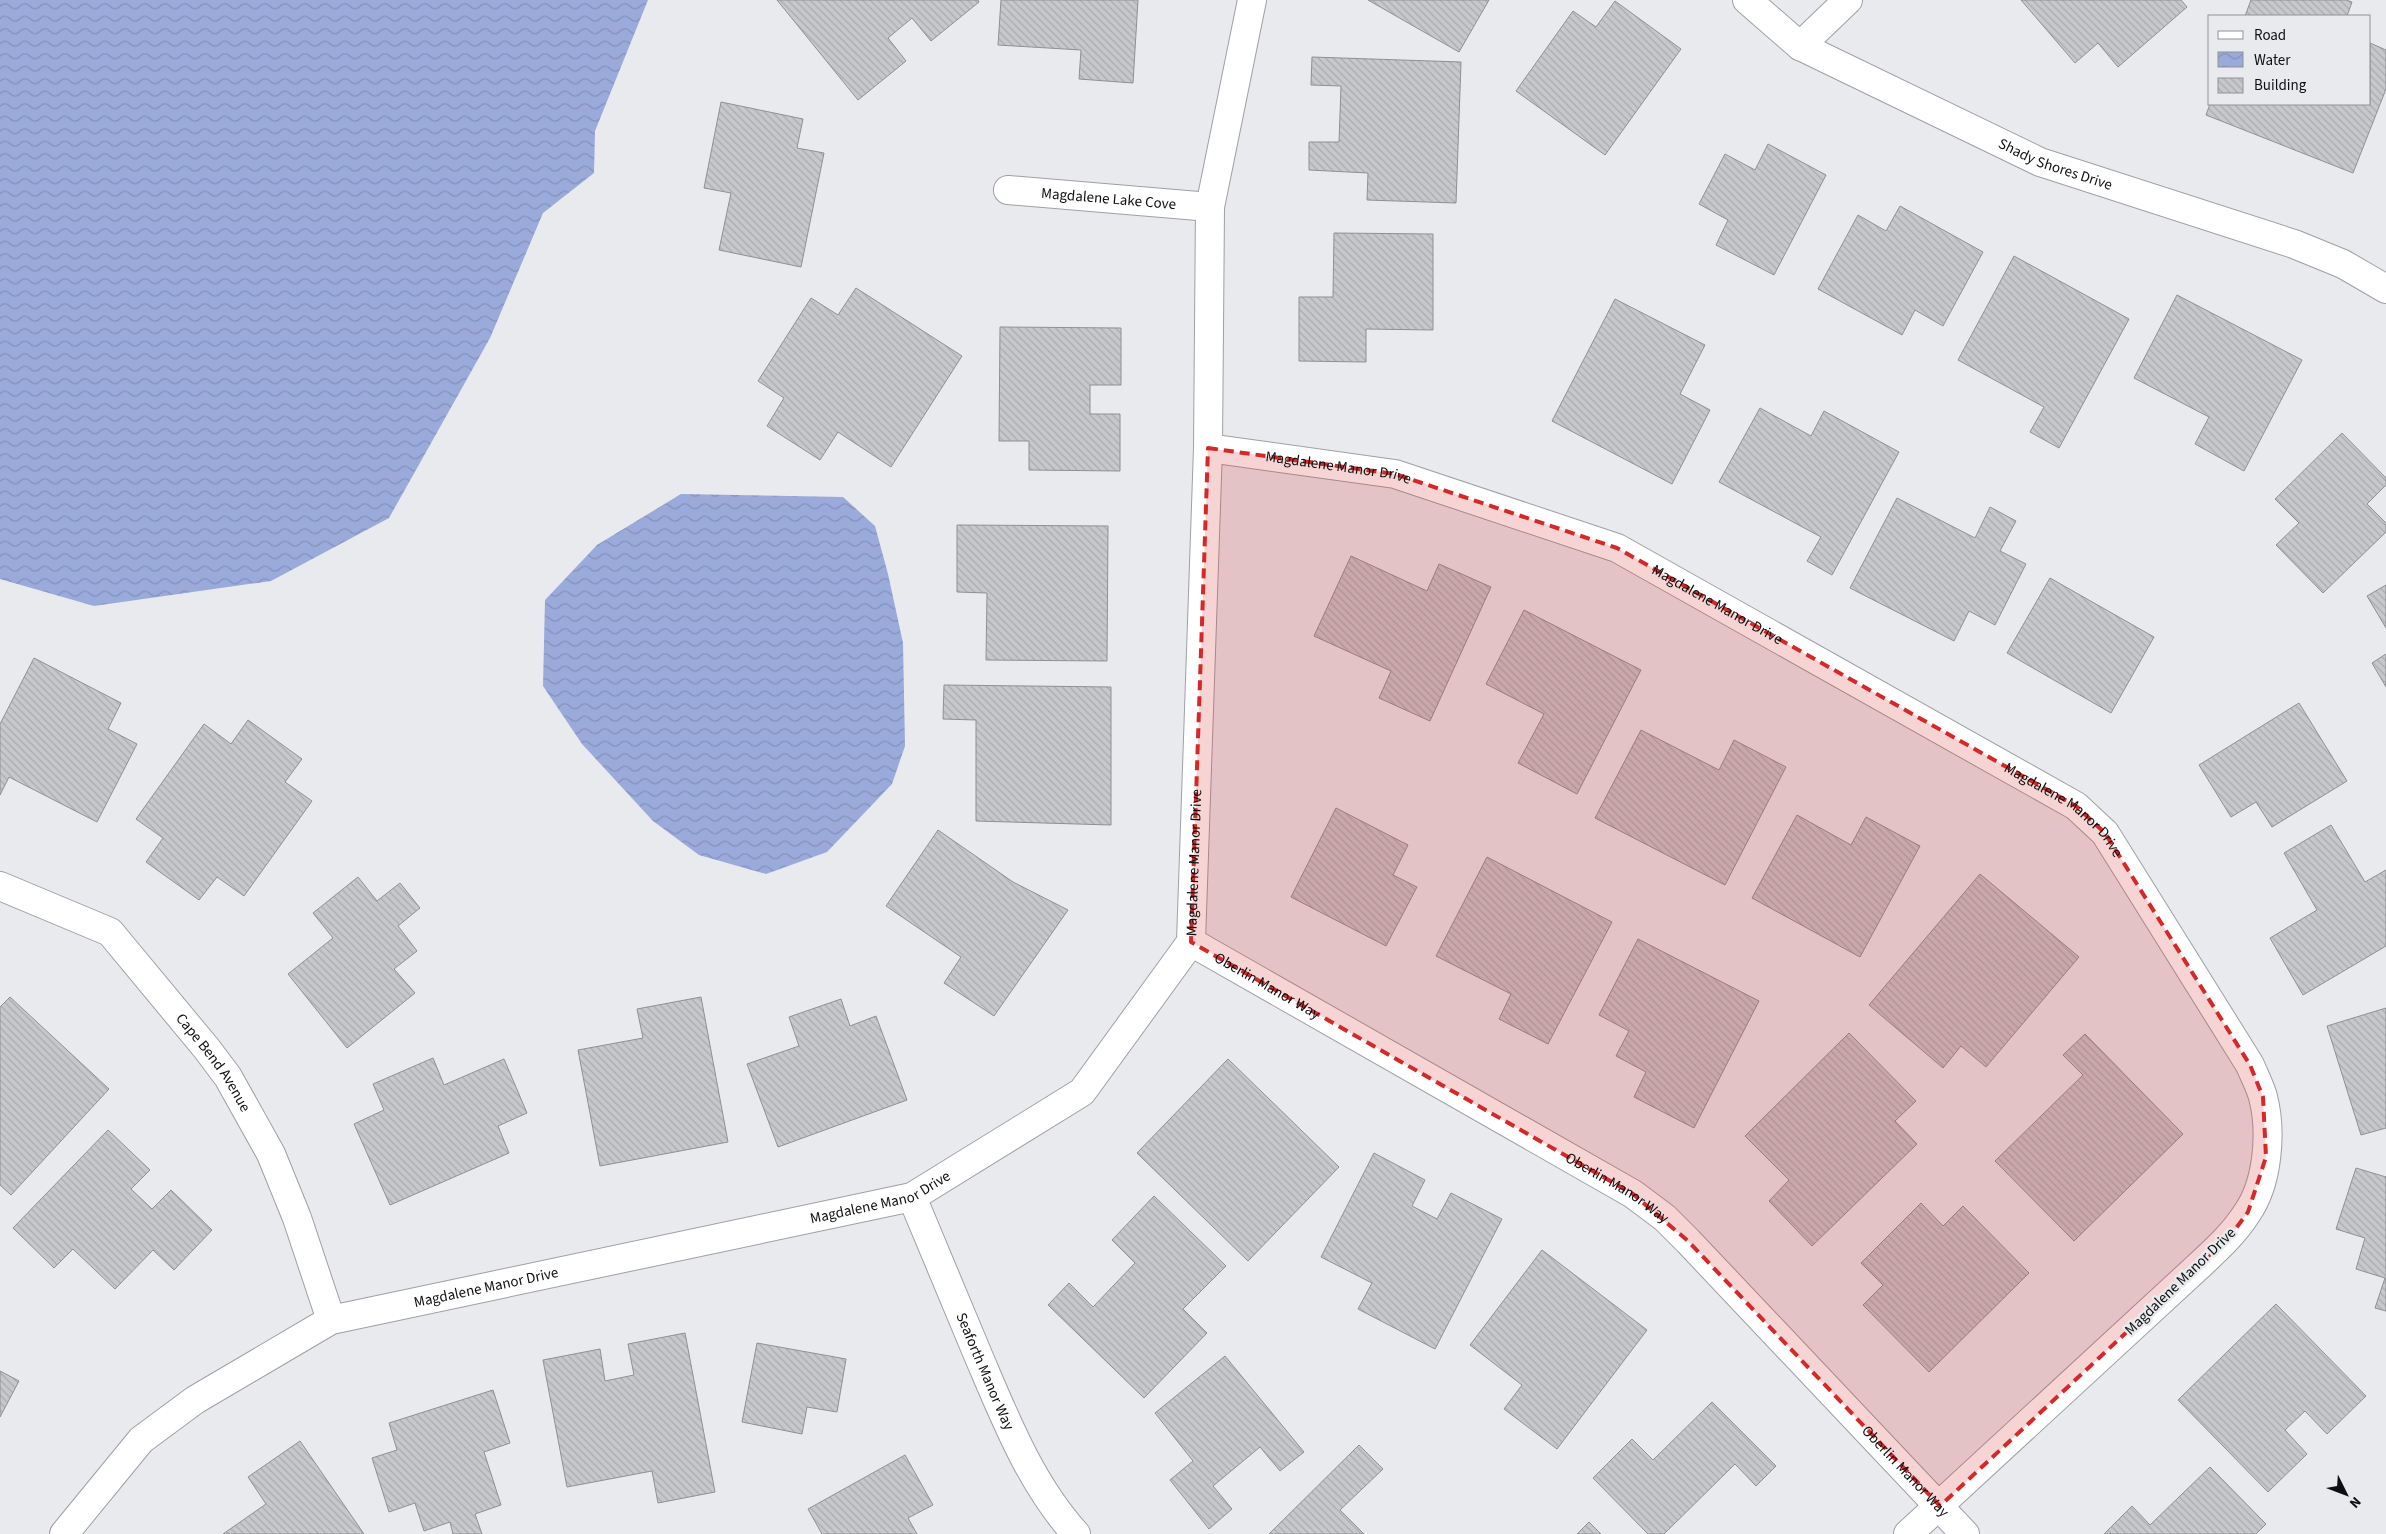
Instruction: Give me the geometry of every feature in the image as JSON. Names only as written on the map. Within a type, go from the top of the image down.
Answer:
[{"type":"street","name":"Magdalene Manor Drive","points":[[64,1534],[141,1440],[194,1400],[331,1320],[912,1197],[1082,1092],[1191,942],[1208,448],[1210,206],[1252,0]]},
{"type":"street","name":"Shady Shores Drive","points":[[1746,0],[1800,46],[2040,162],[2294,244],[2343,264],[2386,289]]},
{"type":"street","points":[[1800,46],[1848,0]]},
{"type":"street","name":"Magdalene Lake Cove","points":[[1008,190],[1210,206]]},
{"type":"street","name":"Magdalene Manor Drive","points":[[1208,448],[1395,474],[1617,548],[2076,806],[2105,833],[2250,1065],[2263,1097],[2267,1124],[2266,1156],[2259,1186],[2248,1212],[2231,1235],[1908,1534]]},
{"type":"street","name":"Cape Bend Avenue","points":[[0,886],[110,932],[207,1049],[228,1077],[271,1154],[297,1218],[331,1320]]},
{"type":"street","name":"Oberlin Manor Way","points":[[1191,942],[1633,1194],[1665,1218],[1965,1534]]},
{"type":"street","name":"Seaforth Manor Way","points":[[912,1197],[1013,1437],[1038,1483],[1064,1521],[1076,1534]]},
{"type":"highlighted area","points":[[1208,448],[1395,474],[1617,548],[2076,806],[2105,833],[2250,1065],[2263,1097],[2266,1157],[2248,1212],[2231,1235],[1940,1506],[1688,1241],[1633,1194],[1191,942]]},
{"type":"water","points":[[0,0],[648,0],[595,131],[594,173],[543,213],[490,338],[389,518],[271,581],[94,606],[0,579]]},
{"type":"water","points":[[681,494],[843,497],[875,526],[888,574],[903,643],[905,746],[892,784],[827,852],[766,874],[699,855],[653,821],[582,744],[543,686],[545,600],[597,545]]},
{"type":"building","points":[[777,0],[978,0],[979,2],[931,41],[912,18],[888,38],[906,61],[858,100]]},
{"type":"building","points":[[1001,0],[1138,0],[1133,83],[1079,79],[1081,50],[998,45]]},
{"type":"building","points":[[1368,0],[1489,0],[1459,52]]},
{"type":"building","points":[[2021,0],[2181,0],[2187,7],[2118,67],[2098,43],[2075,63]]},
{"type":"building","points":[[2251,0],[2346,0],[2352,2],[2347,15],[2245,15]]},
{"type":"building","points":[[1615,1],[1681,49],[1605,155],[1516,91],[1573,11],[1596,27]]},
{"type":"building","points":[[2371,43],[2386,50],[2386,89],[2353,173],[2206,115],[2210,105],[2371,105]]},
{"type":"building","points":[[1312,57],[1461,62],[1456,203],[1367,200],[1368,173],[1309,170],[1309,142],[1339,142],[1341,86],[1311,85]]},
{"type":"building","points":[[721,102],[803,119],[797,148],[824,153],[801,267],[719,250],[731,193],[704,188]]},
{"type":"building","points":[[1768,144],[1826,175],[1774,275],[1716,245],[1728,220],[1699,204],[1725,154],[1755,170]]},
{"type":"building","points":[[1900,206],[1983,252],[1943,326],[1915,310],[1902,335],[1818,289],[1858,215],[1886,231]]},
{"type":"building","points":[[1334,233],[1433,234],[1433,330],[1366,329],[1366,362],[1299,361],[1299,297],[1333,297]]},
{"type":"building","points":[[2014,256],[2129,319],[2059,448],[2030,432],[2044,407],[1958,360]]},
{"type":"building","points":[[856,288],[962,356],[891,467],[838,432],[820,460],[767,426],[784,398],[758,381],[811,298],[838,315]]},
{"type":"building","points":[[2177,295],[2302,360],[2244,471],[2195,444],[2209,417],[2134,378]]},
{"type":"building","points":[[1615,299],[1705,345],[1680,394],[1710,410],[1672,484],[1552,421]]},
{"type":"building","points":[[1000,327],[1121,328],[1121,385],[1090,385],[1090,414],[1120,414],[1120,471],[1029,470],[1029,441],[999,441]]},
{"type":"building","points":[[1760,408],[1811,436],[1824,411],[1899,452],[1832,575],[1807,561],[1821,537],[1719,482]]},
{"type":"building","points":[[2342,433],[2386,478],[2386,485],[2367,504],[2386,523],[2386,532],[2323,593],[2276,545],[2299,523],[2275,499]]},
{"type":"building","points":[[1897,498],[1975,538],[1990,507],[2016,521],[2000,551],[2026,564],[1995,625],[1969,611],[1954,641],[1850,588]]},
{"type":"building","points":[[957,525],[1108,526],[1107,661],[986,660],[987,593],[957,592]]},
{"type":"building","points":[[1351,556],[1427,591],[1439,564],[1491,587],[1430,721],[1379,698],[1391,671],[1314,636]]},
{"type":"building","points":[[2050,578],[2154,637],[2111,713],[2007,653]]},
{"type":"building","points":[[2386,585],[2386,628],[2367,596]]},
{"type":"building","points":[[1524,610],[1641,670],[1577,794],[1518,763],[1544,714],[1486,684]]},
{"type":"building","points":[[2386,654],[2386,687],[2372,663]]},
{"type":"building","points":[[34,658],[121,703],[108,729],[137,744],[97,822],[9,777],[0,795],[0,724]]},
{"type":"building","points":[[944,685],[1111,687],[1111,825],[976,821],[976,720],[943,719]]},
{"type":"building","points":[[2299,703],[2347,781],[2272,827],[2256,802],[2231,817],[2199,765]]},
{"type":"building","points":[[248,720],[302,759],[285,782],[312,801],[244,896],[217,877],[199,900],[146,862],[163,838],[136,819],[204,724],[231,744]]},
{"type":"building","points":[[1641,730],[1719,770],[1734,740],[1786,767],[1725,885],[1595,818]]},
{"type":"building","points":[[1336,808],[1408,845],[1393,875],[1417,887],[1386,946],[1291,897]]},
{"type":"building","points":[[1797,815],[1851,845],[1866,817],[1920,846],[1860,957],[1752,898]]},
{"type":"building","points":[[2331,825],[2365,882],[2386,870],[2386,946],[2303,995],[2270,938],[2317,910],[2284,853]]},
{"type":"building","points":[[938,830],[1013,882],[1068,910],[994,1016],[944,983],[961,957],[886,906]]},
{"type":"building","points":[[1487,857],[1612,922],[1548,1044],[1499,1019],[1511,994],[1436,956]]},
{"type":"building","points":[[1980,874],[2079,957],[1986,1067],[1961,1046],[1943,1068],[1869,1005]]},
{"type":"building","points":[[358,877],[377,901],[400,883],[420,908],[398,926],[417,951],[394,969],[415,993],[347,1048],[288,974],[333,938],[313,913]]},
{"type":"building","points":[[1638,939],[1759,1001],[1694,1128],[1634,1097],[1646,1072],[1616,1056],[1629,1031],[1599,1015]]},
{"type":"building","points":[[10,997],[109,1089],[11,1195],[0,1185],[0,1007]]},
{"type":"building","points":[[701,997],[728,1142],[600,1166],[578,1050],[643,1038],[637,1009]]},
{"type":"building","points":[[841,999],[850,1026],[876,1016],[907,1100],[778,1147],[747,1064],[799,1046],[789,1017]]},
{"type":"building","points":[[2386,1008],[2386,1128],[2361,1135],[2327,1026]]},
{"type":"building","points":[[1849,1033],[1916,1101],[1895,1121],[1917,1144],[1812,1246],[1769,1201],[1789,1180],[1745,1136]]},
{"type":"building","points":[[2085,1034],[2183,1134],[2074,1241],[1995,1161],[2083,1075],[2063,1055]]},
{"type":"building","points":[[433,1058],[444,1085],[504,1059],[527,1113],[498,1126],[509,1153],[390,1205],[354,1124],[384,1110],[373,1084]]},
{"type":"building","points":[[1228,1059],[1339,1167],[1248,1261],[1137,1153]]},
{"type":"building","points":[[108,1130],[150,1170],[131,1189],[152,1209],[171,1190],[212,1230],[174,1270],[153,1250],[115,1289],[73,1249],[54,1268],[13,1228]]},
{"type":"building","points":[[1374,1153],[1425,1180],[1412,1206],[1437,1219],[1451,1193],[1502,1219],[1435,1349],[1358,1309],[1372,1283],[1321,1257]]},
{"type":"building","points":[[2356,1168],[2386,1177],[2386,1311],[2375,1308],[2385,1278],[2356,1269],[2365,1238],[2336,1229]]},
{"type":"building","points":[[1154,1196],[1226,1266],[1183,1309],[1207,1333],[1144,1398],[1048,1305],[1069,1283],[1093,1307],[1135,1263],[1112,1240]]},
{"type":"building","points":[[1921,1203],[1943,1226],[1963,1206],[2029,1273],[1929,1372],[1863,1305],[1883,1285],[1861,1263]]},
{"type":"building","points":[[1542,1250],[1647,1330],[1557,1449],[1504,1409],[1522,1385],[1470,1345]]},
{"type":"building","points":[[2276,1304],[2366,1396],[2327,1434],[2305,1411],[2285,1430],[2307,1454],[2268,1492],[2178,1400]]},
{"type":"building","points":[[685,1333],[715,1492],[658,1503],[652,1471],[567,1487],[543,1360],[600,1349],[605,1381],[634,1375],[628,1344]]},
{"type":"building","points":[[757,1343],[846,1359],[837,1412],[807,1407],[802,1434],[742,1422]]},
{"type":"building","points":[[1225,1356],[1304,1452],[1280,1471],[1260,1447],[1213,1486],[1232,1509],[1209,1529],[1170,1480],[1193,1461],[1155,1413]]},
{"type":"building","points":[[0,1371],[19,1381],[0,1417]]},
{"type":"building","points":[[493,1390],[510,1443],[484,1452],[501,1505],[475,1514],[482,1534],[453,1534],[450,1522],[424,1531],[415,1503],[389,1512],[372,1458],[397,1450],[389,1423]]},
{"type":"building","points":[[1712,1402],[1776,1466],[1756,1486],[1735,1464],[1664,1534],[1648,1534],[1593,1478],[1632,1439],[1653,1460]]},
{"type":"building","points":[[300,1441],[364,1534],[223,1534],[266,1504],[248,1477]]},
{"type":"building","points":[[1359,1445],[1383,1469],[1340,1510],[1364,1534],[1269,1534]]},
{"type":"building","points":[[905,1455],[933,1505],[908,1518],[917,1534],[822,1534],[808,1509]]},
{"type":"building","points":[[2210,1467],[2266,1524],[2256,1534],[2104,1534],[2132,1506],[2150,1525]]},
{"type":"building","points":[[1589,1522],[1601,1534],[1577,1534]]}]
